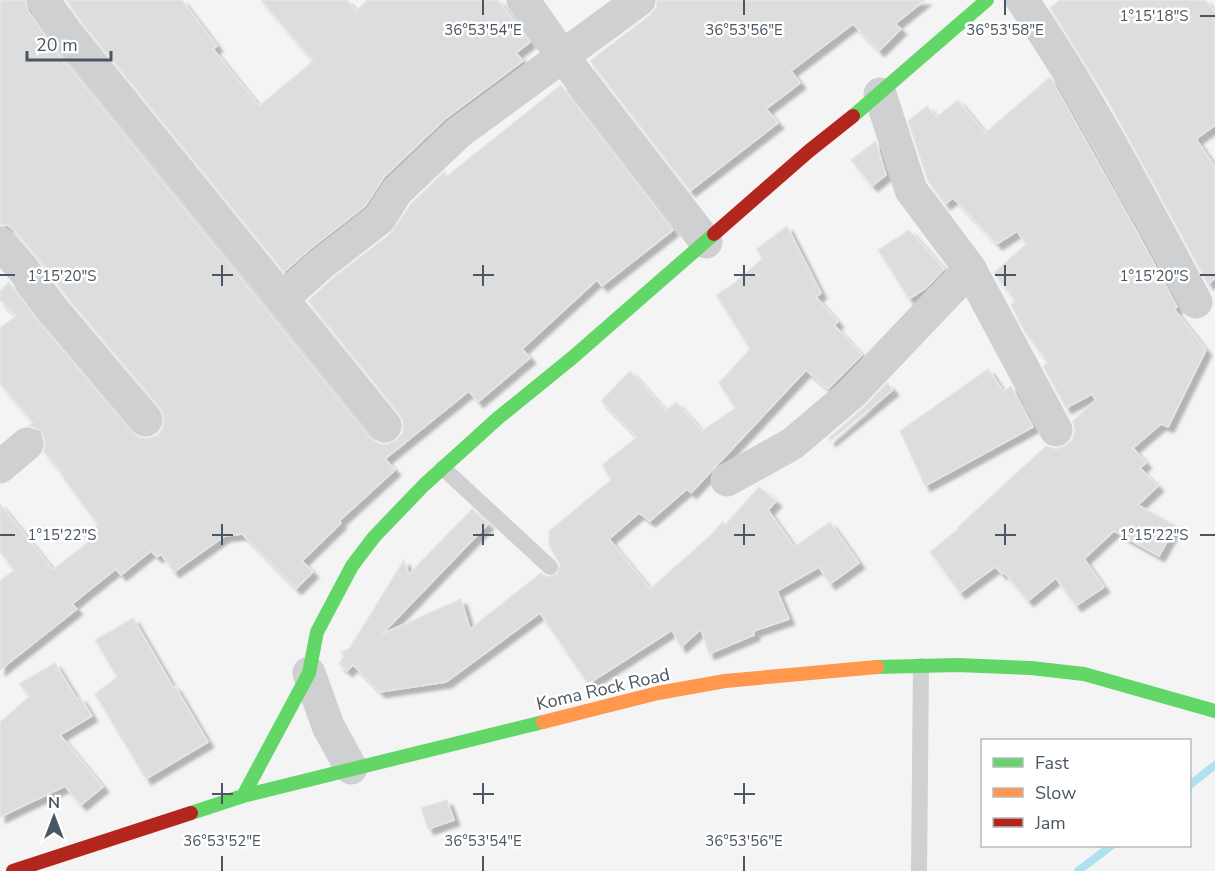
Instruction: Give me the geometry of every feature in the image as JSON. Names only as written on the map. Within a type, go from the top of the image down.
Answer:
[{"type":"main road","points":[[243,796],[309,673],[316,632],[352,566],[374,537],[443,468],[498,418],[572,358],[808,151],[880,94],[987,0]]},
{"type":"main road","name":"Koma Rock Road","points":[[13,871],[243,796],[658,693],[714,683],[799,673],[921,666],[1031,668],[1084,674],[1215,711]]},
{"type":"street","points":[[42,0],[385,426]]},
{"type":"street","points":[[523,0],[563,57],[706,242]]},
{"type":"street","points":[[282,299],[321,264],[379,219],[397,191],[458,133],[639,0]]},
{"type":"street","points":[[1022,0],[1052,44],[1108,137],[1196,302]]},
{"type":"street","points":[[880,94],[911,190],[970,269],[1056,430]]},
{"type":"street","points":[[0,243],[146,420]]},
{"type":"street","points":[[727,480],[792,444],[851,394],[970,269]]},
{"type":"street","points":[[0,467],[27,444]]},
{"type":"street","points":[[309,673],[328,726],[351,768]]},
{"type":"lane","points":[[443,468],[550,567]]},
{"type":"lane","points":[[919,871],[921,666]]},
{"type":"building","points":[[0,0],[25,0],[28,11],[53,47],[370,438],[379,444],[388,444],[397,440],[403,432],[400,415],[308,301],[333,278],[390,234],[412,203],[444,172],[447,176],[561,85],[673,230],[602,286],[597,280],[522,349],[530,358],[478,402],[469,391],[385,459],[395,470],[339,521],[341,523],[302,561],[313,572],[296,589],[242,534],[225,536],[174,572],[161,554],[157,557],[151,551],[121,575],[116,569],[72,604],[77,609],[0,670],[0,581],[14,570],[0,552],[0,504],[53,570],[88,542],[84,536],[98,525],[44,452],[45,441],[42,432],[29,426],[33,423],[0,384],[0,328],[16,316],[0,300],[0,291],[9,282],[39,322],[132,432],[140,438],[158,435],[163,427],[164,417],[160,408],[14,230],[7,225],[0,225]]},
{"type":"building","points":[[66,0],[182,0],[217,46],[213,49],[259,106],[313,61],[261,0],[347,0],[356,11],[368,0],[498,0],[530,42],[516,53],[523,61],[445,119],[384,177],[365,206],[284,272]]},
{"type":"building","points":[[657,0],[925,0],[895,24],[901,29],[879,51],[853,24],[791,71],[800,83],[766,109],[778,123],[690,191],[590,61],[650,15],[656,8]]},
{"type":"building","points":[[1060,0],[1205,0],[1215,12],[1215,125],[1196,139],[1215,167],[1215,278],[1208,284],[1108,101],[1050,8]]},
{"type":"building","points":[[1050,77],[1138,234],[1177,307],[1174,309],[1206,350],[1168,427],[1161,424],[1133,448],[1146,463],[1140,468],[1158,486],[1138,505],[1176,526],[1159,556],[1114,531],[1084,559],[1104,587],[1076,606],[1056,578],[1028,601],[1004,572],[1002,574],[995,567],[960,593],[930,552],[958,529],[1046,446],[1056,449],[1072,440],[1075,431],[1073,421],[1096,400],[1092,394],[1066,408],[1043,366],[1048,363],[1025,332],[1011,305],[1015,301],[994,273],[1026,244],[1017,231],[997,244],[953,198],[945,204],[928,181],[908,121],[927,106],[936,117],[958,100],[985,133]]},
{"type":"building","points":[[876,141],[886,175],[872,186],[851,160]]},
{"type":"building","points":[[787,226],[821,293],[816,297],[838,322],[834,325],[862,355],[828,389],[806,370],[691,493],[687,489],[650,521],[639,513],[609,539],[650,589],[712,534],[723,521],[725,525],[759,487],[776,501],[768,510],[794,547],[830,522],[859,563],[830,584],[819,567],[777,591],[789,619],[754,631],[754,635],[709,654],[701,629],[681,647],[672,630],[588,684],[540,613],[446,682],[380,692],[353,665],[347,671],[339,664],[344,656],[341,652],[349,649],[404,560],[409,574],[472,509],[488,524],[382,634],[461,599],[470,629],[541,573],[548,577],[557,574],[560,564],[549,545],[549,531],[611,480],[602,465],[637,437],[601,401],[630,371],[666,411],[676,402],[702,431],[735,408],[719,383],[750,349],[716,295],[732,285],[762,259],[757,249]]},
{"type":"building","points":[[909,230],[944,269],[926,288],[909,299],[878,250]]},
{"type":"building","points":[[988,369],[1003,391],[1011,386],[1033,427],[925,486],[900,431]]},
{"type":"building","points":[[887,383],[893,390],[830,441],[829,438]]},
{"type":"building","points":[[133,618],[208,742],[146,779],[95,694],[117,677],[95,640]]},
{"type":"building","points":[[55,663],[77,699],[80,697],[92,716],[60,735],[103,787],[81,805],[65,786],[0,817],[0,722],[30,696],[19,684]]},
{"type":"building","points":[[447,800],[454,820],[428,829],[421,808]]},
{"type":"waterway","points":[[1191,784],[1215,765]]},
{"type":"waterway","points":[[1078,871],[1110,847]]},
{"type":"traffic: fast","points":[[853,116],[987,0]]},
{"type":"traffic: fast","points":[[243,796],[309,673],[317,632],[352,566],[374,537],[424,485],[498,418],[572,358],[714,234]]},
{"type":"traffic: fast","points":[[877,667],[957,665],[1031,668],[1084,674],[1215,711]]},
{"type":"traffic: fast","points":[[191,813],[243,796],[543,722]]},
{"type":"traffic: slow","points":[[543,722],[658,693],[725,681],[877,667]]},
{"type":"traffic: jam","points":[[714,234],[853,116]]},
{"type":"traffic: jam","points":[[13,871],[191,813]]}]
